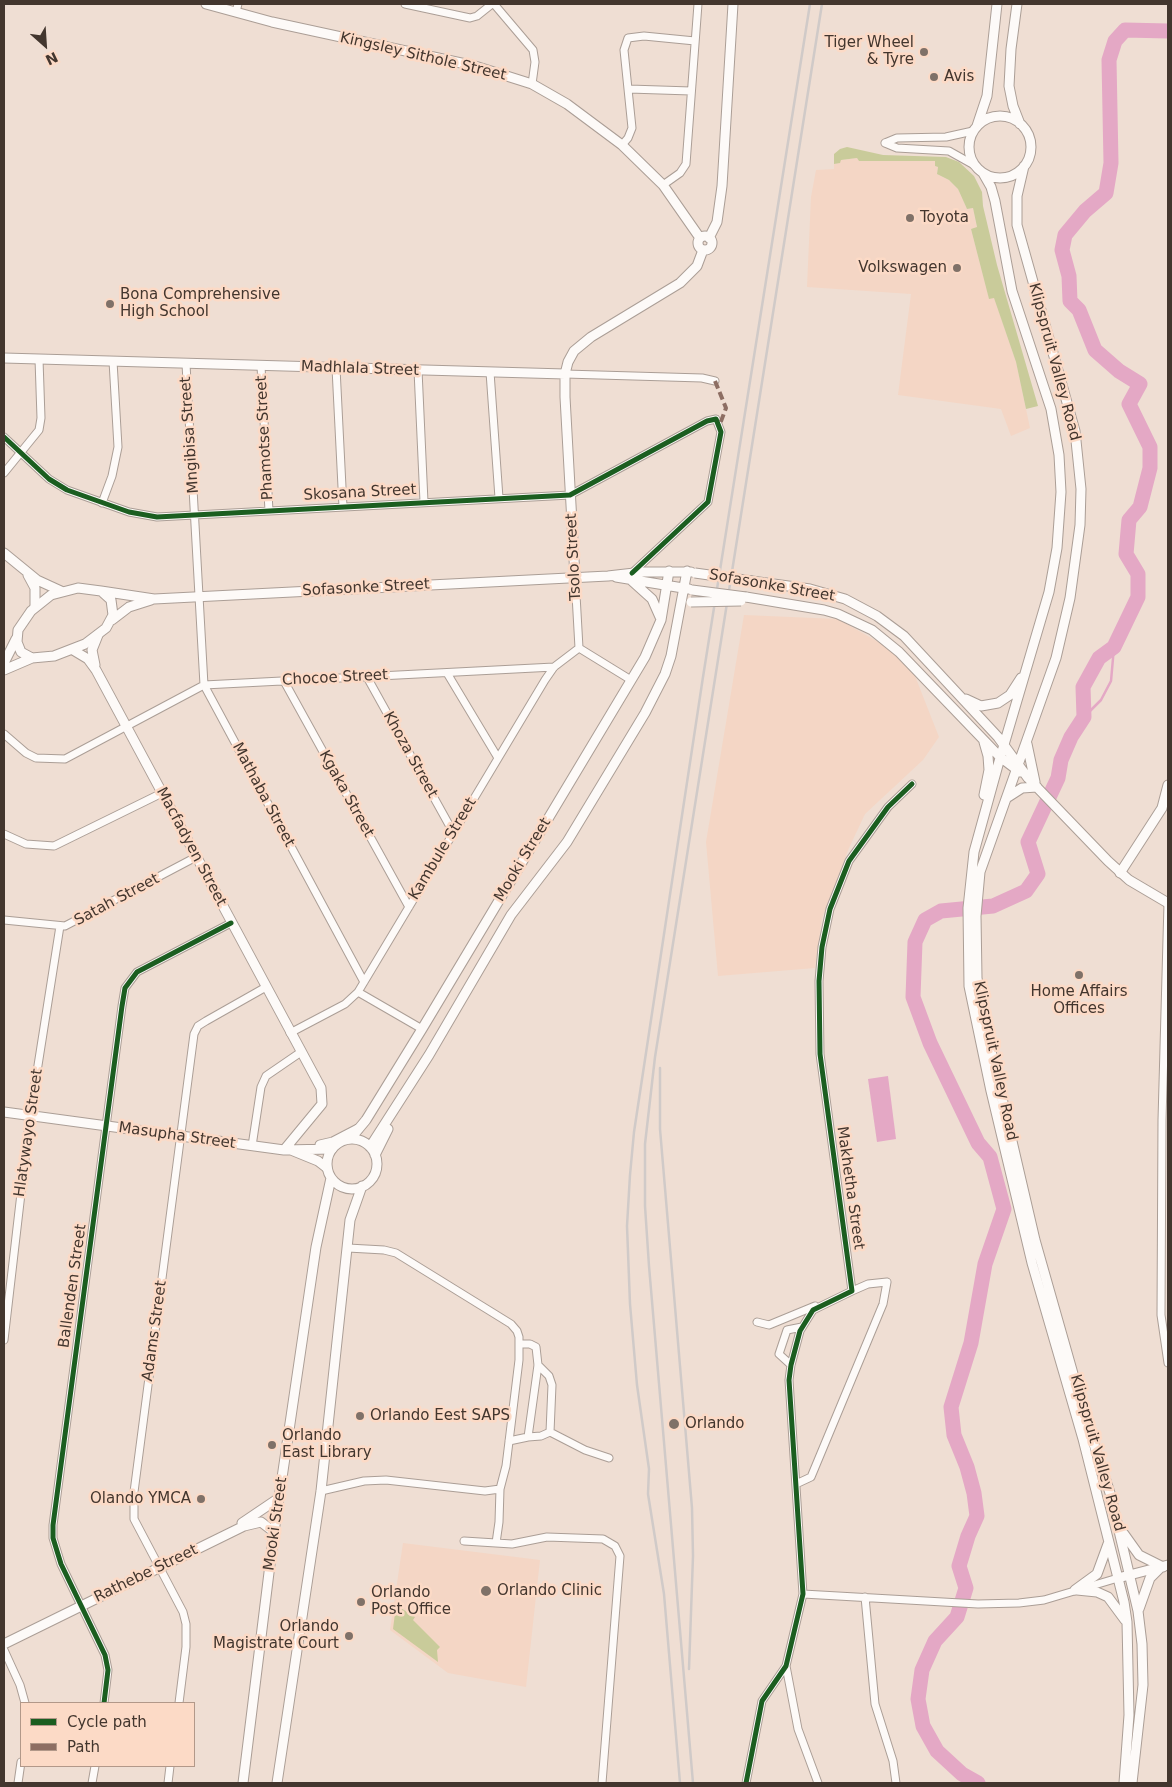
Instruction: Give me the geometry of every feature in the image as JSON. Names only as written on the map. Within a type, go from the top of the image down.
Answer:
[{"type":"main road","name":"Kingsley Sithole Street","points":[[206,4],[237,8],[338,37],[475,66],[532,84],[567,104],[622,145],[663,185],[705,238]]},
{"type":"main road","points":[[565,374],[571,355],[580,344],[680,283],[697,266],[703,250],[698,246],[717,222],[722,186],[733,4]]},
{"type":"main road","points":[[997,4],[987,96],[968,148],[974,165],[983,173],[995,178],[1005,178],[1016,174],[1024,166],[1030,146],[1028,134],[1020,124],[1009,86],[1010,49],[1017,4]]},
{"type":"main road","points":[[975,129],[988,119],[998,116],[1009,118],[1020,124]]},
{"type":"main road","name":"Klipspruit Valley Road","points":[[974,889],[1056,658],[1070,598],[1079,535],[1081,489],[1078,454],[1070,410],[1035,295],[1017,225],[1017,196],[1024,166]]},
{"type":"main road","name":"Klipspruit Valley Road","points":[[983,173],[991,187],[995,201],[1012,291],[1051,409],[1061,492],[1057,548],[1049,592],[974,852],[971,945],[972,1004],[1032,1263],[1083,1439],[1118,1578],[1126,1622],[1129,1715],[1124,1783]]},
{"type":"main road","name":"Madhlala Street","points":[[4,358],[565,374]]},
{"type":"main road","name":"Tsolo Street","points":[[565,374],[574,578]]},
{"type":"main road","points":[[4,553],[26,573],[61,591]]},
{"type":"main road","name":"Sofasonke Street","points":[[631,577],[669,571],[691,572],[827,593],[864,608],[904,636],[1004,745],[1017,766]]},
{"type":"main road","name":"Mooki Street","points":[[350,1138],[358,1129],[422,1029],[631,680],[651,644],[661,620],[669,571]]},
{"type":"main road","name":"Mooki Street","points":[[373,1151],[510,915],[567,842],[645,713],[665,674],[691,572]]},
{"type":"main road","points":[[26,573],[35,588],[35,606]]},
{"type":"main road","name":"Sofasonke Street","points":[[4,663],[17,637],[21,624],[35,606],[61,591],[86,588],[154,599],[608,576],[631,577],[668,586],[744,599],[824,610],[838,614],[872,630],[899,652],[1000,757],[1017,766]]},
{"type":"main road","points":[[631,577],[652,598],[659,611],[661,620]]},
{"type":"main road","points":[[101,591],[110,600],[113,607],[111,621]]},
{"type":"main road","name":"Sofasonke Street","points":[[4,670],[32,658],[54,656],[73,650],[98,636],[111,621],[129,607],[154,599]]},
{"type":"main road","points":[[682,605],[691,602],[744,599]]},
{"type":"main road","name":"Macfadyen Street","points":[[96,670],[92,650],[98,636]]},
{"type":"main road","points":[[17,637],[18,648],[21,652],[32,658]]},
{"type":"main road","name":"Macfadyen Street","points":[[73,650],[88,659],[96,670],[321,1088],[322,1104],[287,1150]]},
{"type":"main road","points":[[956,691],[971,703],[980,706],[987,706],[1005,700],[1019,682],[1032,654]]},
{"type":"main road","points":[[974,852],[975,831],[989,770],[988,756],[982,738]]},
{"type":"main road","points":[[1027,743],[1031,770],[1037,787]]},
{"type":"main road","points":[[1017,766],[1120,872],[1137,886],[1168,903]]},
{"type":"main road","points":[[1120,872],[1162,808],[1168,785]]},
{"type":"main road","points":[[1006,799],[1022,788],[1037,787]]},
{"type":"main road","name":"Klipspruit Valley Road","points":[[971,945],[986,1030],[1035,1240],[1120,1527],[1131,1574],[1142,1644],[1143,1685],[1132,1783]]},
{"type":"main road","name":"Masupha Street","points":[[4,1112],[287,1150],[318,1161],[327,1168]]},
{"type":"main road","points":[[300,1148],[329,1144],[358,1129]]},
{"type":"main road","points":[[350,1138],[360,1140],[373,1151],[376,1170],[372,1178],[362,1186],[347,1188],[337,1184],[331,1178],[327,1168],[327,1160],[332,1150],[350,1138]]},
{"type":"main road","name":"Masupha Street","points":[[287,1150],[300,1148],[332,1150]]},
{"type":"main road","name":"Mooki Street","points":[[243,1783],[274,1532],[316,1247],[331,1178]]},
{"type":"main road","points":[[277,1783],[323,1477],[350,1220],[362,1186]]},
{"type":"main road","name":"Rathebe Street","points":[[234,1530],[279,1498]]},
{"type":"main road","name":"Rathebe Street","points":[[4,1644],[234,1530],[260,1522],[274,1532]]},
{"type":"main road","points":[[1120,1527],[1139,1555],[1163,1567]]},
{"type":"main road","points":[[1076,1590],[1093,1580],[1097,1574],[1108,1542]]},
{"type":"main road","points":[[1118,1578],[1163,1567]]},
{"type":"main road","points":[[1138,1612],[1150,1578],[1163,1567]]},
{"type":"main road","points":[[1076,1590],[1097,1592],[1108,1597],[1126,1622]]},
{"type":"street","points":[[405,4],[470,18],[477,16],[493,4],[533,50],[536,62],[532,84]]},
{"type":"street","points":[[663,185],[685,167],[698,4]]},
{"type":"street","points":[[622,145],[628,138],[632,128],[624,50],[628,38],[644,36],[695,41]]},
{"type":"street","points":[[629,89],[691,91]]},
{"type":"street","points":[[974,165],[949,151],[897,148],[885,142],[897,138],[952,137],[975,129]]},
{"type":"street","points":[[4,473],[35,437],[41,424],[39,359]]},
{"type":"street","points":[[102,503],[112,476],[118,447],[113,362]]},
{"type":"street","name":"Mngibisa Street","points":[[186,364],[199,597]]},
{"type":"street","name":"Phamotse Street","points":[[261,366],[269,511]]},
{"type":"street","points":[[336,368],[343,507]]},
{"type":"street","points":[[418,370],[424,502]]},
{"type":"street","points":[[490,372],[499,498]]},
{"type":"street","name":"Madhlala Street","points":[[565,374],[702,378],[715,381]]},
{"type":"street","name":"Skosana Street","points":[[4,438],[49,479],[67,490],[140,515],[195,515],[570,495],[706,421],[716,419],[720,424],[721,432],[713,484],[708,502],[631,577]]},
{"type":"street","name":"Tsolo Street","points":[[574,578],[579,648]]},
{"type":"street","name":"Mathaba Street","points":[[199,597],[204,685],[364,982]]},
{"type":"street","points":[[579,648],[631,680]]},
{"type":"street","name":"Kambule Street","points":[[290,1032],[345,1004],[358,992],[452,832],[554,667],[579,648]]},
{"type":"street","name":"Chocoe Street","points":[[4,734],[26,754],[50,760],[65,759],[204,685],[554,667]]},
{"type":"street","points":[[447,673],[498,758]]},
{"type":"street","name":"Khoza Street","points":[[367,677],[452,832]]},
{"type":"street","name":"Kgaka Street","points":[[284,681],[409,907]]},
{"type":"street","name":"Makhetha Street","points":[[852,1291],[820,1054],[819,981],[822,947],[830,909],[849,861],[888,807],[912,784]]},
{"type":"street","points":[[4,834],[26,844],[54,846],[162,793]]},
{"type":"street","name":"Satah Street","points":[[4,920],[60,926],[71,924],[196,857]]},
{"type":"street","points":[[1168,903],[1166,1111],[1161,1315],[1168,1363]]},
{"type":"street","name":"Ballenden Street","points":[[104,1702],[108,1670],[105,1655],[80,1606],[55,1548],[53,1525],[122,1006],[125,988],[132,976],[231,922]]},
{"type":"street","name":"Hlatywayo Street","points":[[4,1340],[30,1116],[60,926]]},
{"type":"street","name":"Adams Street","points":[[179,1702],[186,1647],[186,1624],[183,1612],[139,1531],[132,1507],[194,1034],[198,1026],[266,987]]},
{"type":"street","points":[[358,992],[422,1029]]},
{"type":"street","points":[[252,1146],[261,1087],[266,1076],[301,1052]]},
{"type":"street","points":[[348,1248],[384,1250],[407,1258],[511,1324],[517,1331],[520,1344],[506,1466],[500,1489],[500,1522],[496,1543]]},
{"type":"street","points":[[757,1322],[769,1325],[868,1284],[886,1282],[883,1304],[811,1477],[796,1484]]},
{"type":"street","points":[[746,1783],[762,1701],[786,1666],[803,1594],[789,1380],[791,1365],[802,1327],[813,1310],[824,1303]]},
{"type":"street","points":[[791,1365],[780,1354],[787,1330],[802,1327]]},
{"type":"street","points":[[520,1344],[533,1344],[536,1347],[538,1365],[528,1437]]},
{"type":"street","points":[[538,1365],[549,1376],[552,1385],[550,1432]]},
{"type":"street","points":[[509,1441],[541,1436],[550,1432]]},
{"type":"street","points":[[550,1432],[584,1450],[610,1458]]},
{"type":"street","points":[[323,1477],[336,1486]]},
{"type":"street","points":[[321,1491],[336,1486],[386,1480],[485,1491],[500,1489]]},
{"type":"street","points":[[464,1541],[512,1544],[547,1537],[603,1539],[615,1546],[620,1556],[602,1783]]},
{"type":"street","points":[[803,1594],[978,1604],[1044,1600],[1118,1578]]},
{"type":"street","points":[[865,1597],[875,1704],[893,1761],[896,1783]]},
{"type":"street","points":[[4,1650],[20,1685],[25,1702]]},
{"type":"street","points":[[786,1666],[798,1730],[818,1783]]},
{"type":"street","points":[[18,1783],[20,1767]]},
{"type":"street","points":[[92,1783],[95,1767]]},
{"type":"street","points":[[168,1783],[170,1767]]},
{"type":"shaded area","points":[[857,158],[859,161],[935,161],[935,166],[938,167],[937,174],[949,180],[958,189],[967,209],[973,208],[977,228],[971,229],[989,298],[994,297],[1016,362],[1030,428],[1011,436],[1001,409],[898,395],[911,294],[807,287],[811,197],[816,170],[834,169],[834,164],[839,163],[841,160]]},
{"type":"shaded area","points":[[744,615],[838,619],[887,647],[915,676],[939,737],[923,760],[865,814],[849,848],[822,918],[815,968],[718,976],[706,842]]},
{"type":"shaded area","points":[[888,1076],[896,1139],[877,1142],[868,1079]]},
{"type":"shaded area","points":[[403,1543],[540,1560],[526,1687],[448,1673],[390,1630]]},
{"type":"green space","points":[[847,147],[883,155],[946,157],[959,162],[974,176],[982,192],[983,206],[997,265],[1038,406],[1026,409],[1016,362],[994,298],[989,299],[971,229],[977,227],[973,208],[967,209],[958,189],[949,180],[937,174],[938,167],[935,166],[935,161],[859,161],[857,158],[841,160],[840,163],[834,164],[834,154],[840,149]]},
{"type":"green space","points":[[396,1605],[415,1617],[413,1620],[440,1647],[437,1650],[438,1662],[393,1629]]},
{"type":"waterway","points":[[978,1783],[962,1774],[937,1751],[923,1726],[918,1699],[922,1670],[935,1641],[957,1617],[966,1588],[959,1566],[968,1536],[977,1516],[974,1493],[967,1467],[954,1435],[951,1407],[971,1343],[985,1264],[1004,1209],[990,1157],[978,1143],[930,1043],[913,997],[915,942],[925,920],[941,911],[993,906],[1026,891],[1038,874],[1028,842],[1058,778],[1061,760],[1071,737],[1084,717],[1083,687],[1099,658],[1114,647],[1138,597],[1138,574],[1126,554],[1129,520],[1140,507],[1150,468],[1150,447],[1129,404],[1140,384],[1119,371],[1095,350],[1079,310],[1070,301],[1069,276],[1062,250],[1065,235],[1085,211],[1106,193],[1111,163],[1109,60],[1115,41],[1125,30],[1168,31]]},
{"type":"waterway","points":[[1084,717],[1101,700],[1111,681],[1114,647]]},
{"type":"railway","points":[[680,1783],[664,1594],[648,1494],[649,1469],[637,1385],[630,1304],[627,1226],[630,1175],[634,1132],[703,677],[810,4]]},
{"type":"railway","points":[[693,1783],[649,1266],[645,1206],[645,1144],[655,1057],[822,4]]},
{"type":"railway","points":[[660,1068],[660,1129],[692,1508],[693,1556],[689,1669]]},
{"type":"marked path","points":[[715,381],[726,408],[720,424]]},
{"type":"cycle path","points":[[4,437],[49,479],[67,490],[129,512],[157,517],[570,495],[707,421],[716,419],[721,432],[708,502],[632,573]]},
{"type":"cycle path","points":[[746,1783],[762,1701],[786,1666],[803,1594],[789,1380],[791,1365],[800,1331],[813,1310],[852,1291],[820,1054],[819,981],[822,947],[830,909],[849,861],[888,807],[912,784]]},
{"type":"cycle path","points":[[104,1702],[108,1670],[105,1655],[61,1564],[53,1538],[53,1525],[122,1006],[125,988],[137,972],[231,923]]},
{"type":"place","name":"Tiger Wheel & Tyre","points":[[924,52]]},
{"type":"place","name":"Avis","points":[[934,77]]},
{"type":"place","name":"Toyota","points":[[910,218]]},
{"type":"place","name":"Volkswagen","points":[[957,268]]},
{"type":"place","name":"Bona Comprehensive High School","points":[[110,304]]},
{"type":"place","name":"Home Affairs Offices","points":[[1079,975]]},
{"type":"place","name":"Orlando Eest SAPS","points":[[360,1416]]},
{"type":"place","name":"Orlando","points":[[674,1424]]},
{"type":"place","name":"Orlando East Library","points":[[272,1445]]},
{"type":"place","name":"Olando YMCA","points":[[201,1499]]},
{"type":"place","name":"Orlando Clinic","points":[[486,1591]]},
{"type":"place","name":"Orlando Post Office","points":[[361,1602]]},
{"type":"place","name":"Orlando Magistrate Court","points":[[349,1636]]}]
